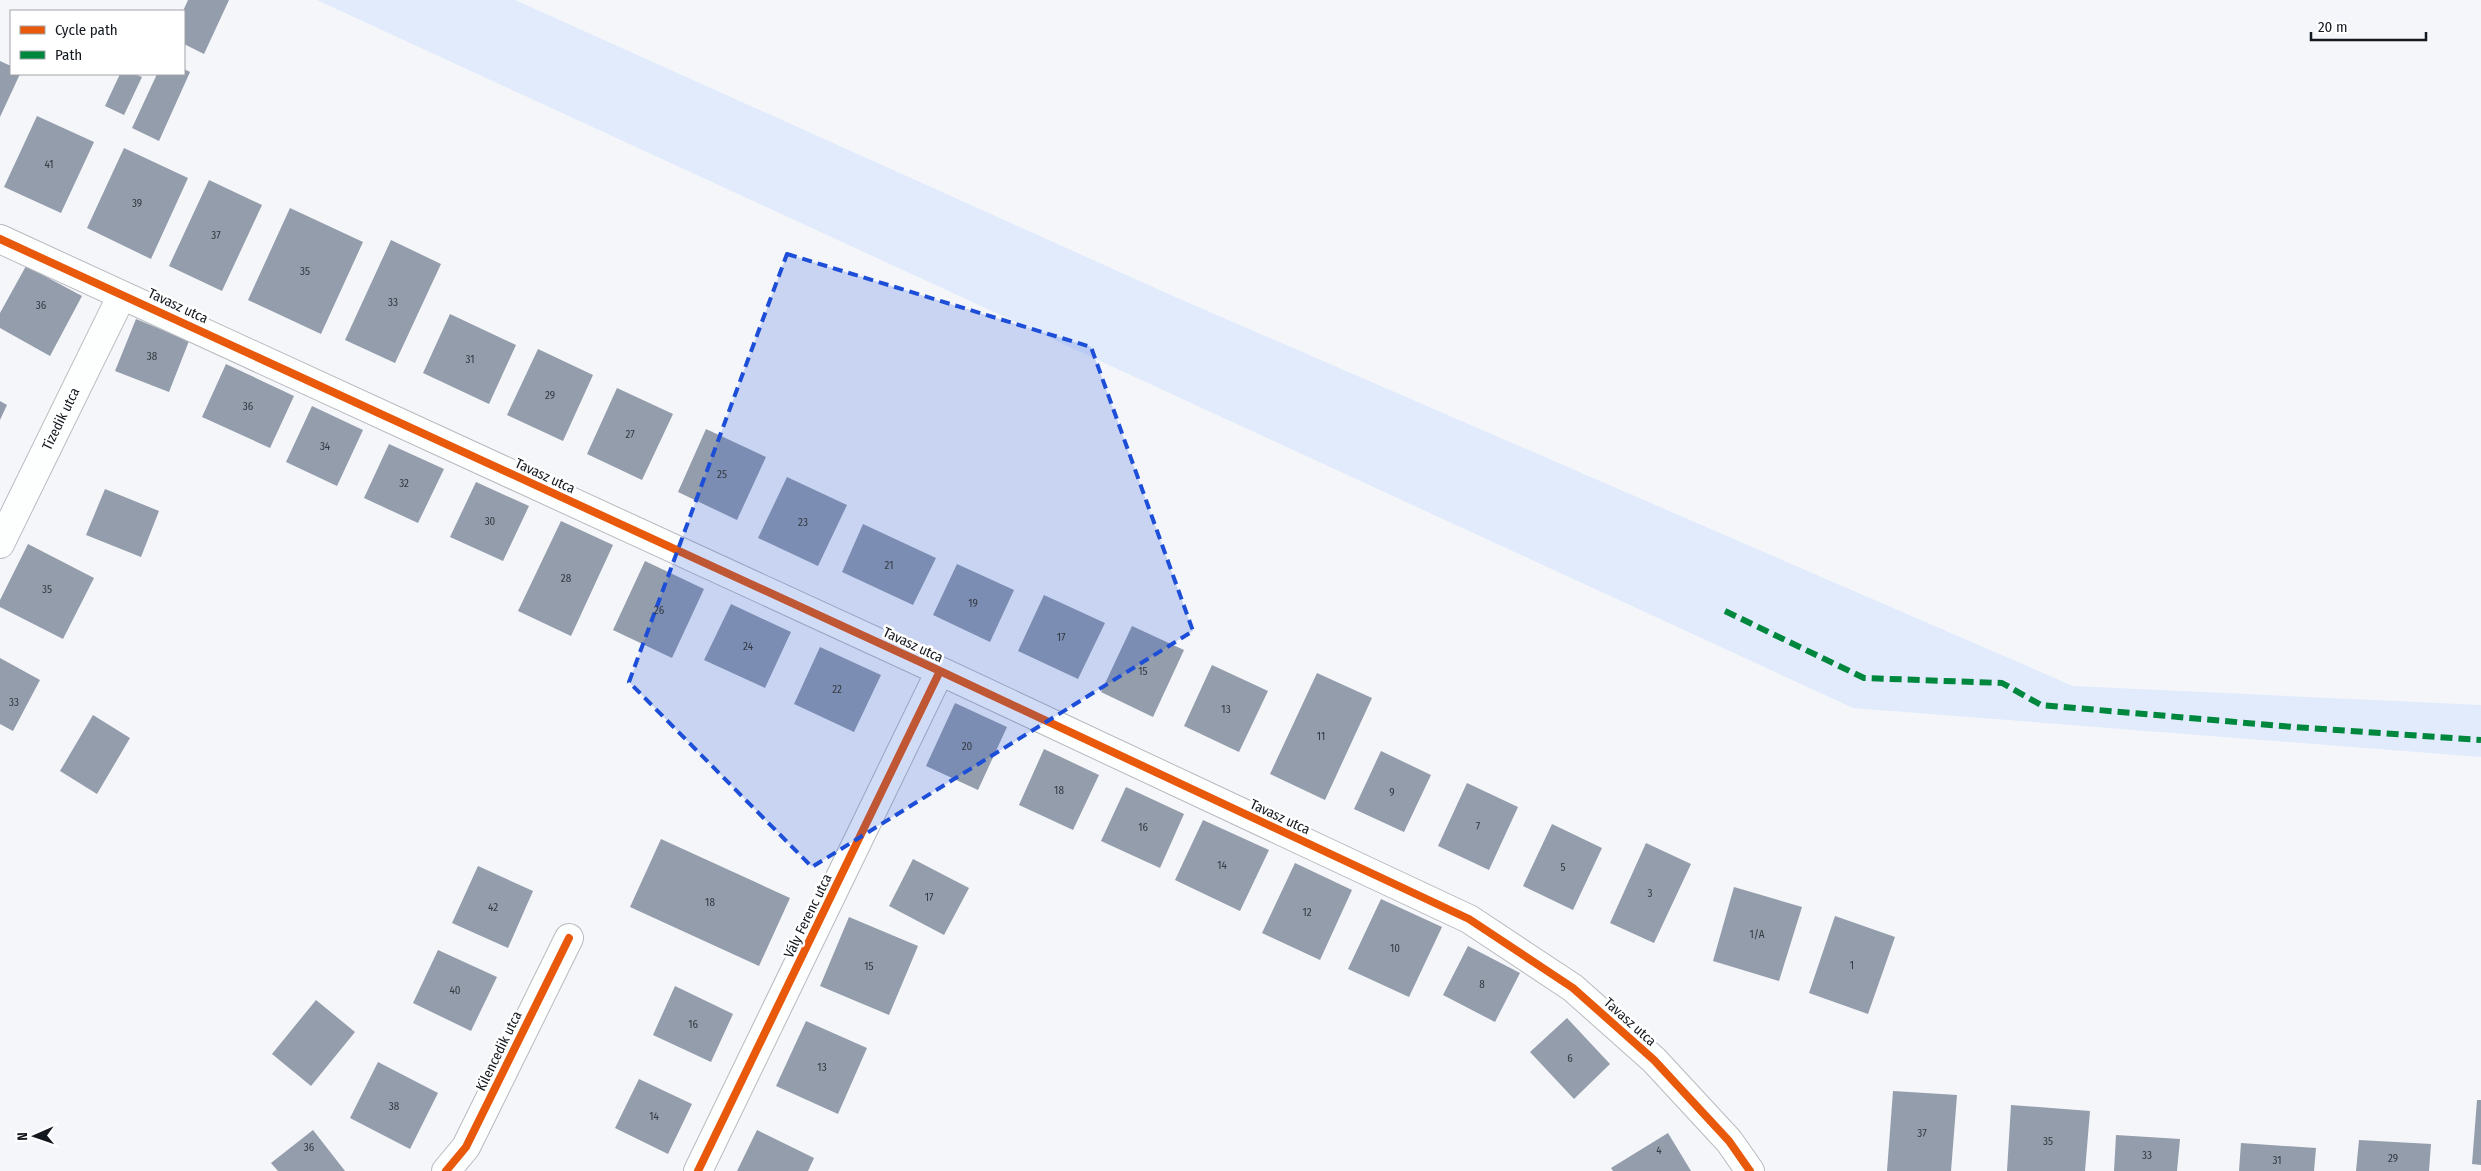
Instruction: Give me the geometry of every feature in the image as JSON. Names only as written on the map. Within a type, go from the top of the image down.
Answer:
[{"type":"street","name":"Tavasz utca","points":[[0,239],[940,671],[1468,919],[1573,988],[1654,1060],[1729,1141],[1750,1171]]},
{"type":"street","name":"Tizedik utca","points":[[0,544],[122,294]]},
{"type":"street","name":"Vály Ferenc utca","points":[[698,1171],[940,671]]},
{"type":"street","name":"Kilencedik utca","points":[[446,1171],[466,1147],[569,938]]},
{"type":"highlighted area","points":[[787,254],[1091,347],[1193,631],[812,867],[629,682]]},
{"type":"shaded area","points":[[317,0],[515,0],[1173,296],[2073,686],[2481,705],[2481,757],[1853,708]]},
{"type":"building","points":[[188,0],[229,0],[204,54],[185,44],[185,10],[183,10]]},
{"type":"building","points":[[0,61],[10,66],[10,75],[20,75],[0,117]]},
{"type":"building","points":[[185,70],[190,72],[159,141],[132,128],[157,75],[185,75]]},
{"type":"building","points":[[120,75],[137,75],[142,77],[124,115],[105,106]]},
{"type":"building","points":[[37,116],[94,142],[61,213],[4,187]]},
{"type":"building","points":[[124,148],[188,178],[151,259],[87,228]]},
{"type":"building","points":[[209,180],[262,205],[222,291],[169,266]]},
{"type":"building","points":[[290,208],[363,242],[321,334],[248,300]]},
{"type":"building","points":[[391,240],[441,264],[395,363],[345,340]]},
{"type":"building","points":[[26,266],[82,296],[50,356],[0,328],[0,313]]},
{"type":"building","points":[[450,314],[516,345],[489,404],[423,373]]},
{"type":"building","points":[[136,319],[189,341],[169,392],[115,371]]},
{"type":"building","points":[[538,349],[593,375],[563,441],[507,415]]},
{"type":"building","points":[[226,364],[294,396],[270,448],[202,417]]},
{"type":"building","points":[[617,388],[673,414],[642,480],[587,454]]},
{"type":"building","points":[[0,401],[7,405],[0,420]]},
{"type":"building","points":[[312,406],[363,430],[337,486],[286,462]]},
{"type":"building","points":[[706,429],[766,457],[737,520],[678,492]]},
{"type":"building","points":[[389,444],[444,469],[418,523],[364,498]]},
{"type":"building","points":[[787,477],[847,505],[818,566],[758,538]]},
{"type":"building","points":[[476,482],[529,506],[503,561],[450,537]]},
{"type":"building","points":[[105,489],[159,511],[141,557],[86,535]]},
{"type":"building","points":[[561,521],[613,545],[571,636],[518,611]]},
{"type":"building","points":[[863,524],[936,558],[913,605],[842,572]]},
{"type":"building","points":[[28,544],[94,578],[63,639],[0,607],[0,600]]},
{"type":"building","points":[[645,561],[704,589],[672,658],[613,630]]},
{"type":"building","points":[[957,564],[1014,590],[990,642],[933,615]]},
{"type":"building","points":[[1044,595],[1105,623],[1078,679],[1018,651]]},
{"type":"building","points":[[731,604],[791,632],[765,688],[704,660]]},
{"type":"building","points":[[1132,626],[1184,650],[1153,717],[1101,692]]},
{"type":"building","points":[[820,647],[881,675],[854,732],[794,704]]},
{"type":"building","points":[[0,658],[40,680],[13,731],[0,724]]},
{"type":"building","points":[[1212,665],[1268,691],[1239,752],[1184,726]]},
{"type":"building","points":[[1317,673],[1372,698],[1325,800],[1270,774]]},
{"type":"building","points":[[955,703],[1007,727],[978,790],[926,766]]},
{"type":"building","points":[[93,715],[130,738],[97,794],[60,771]]},
{"type":"building","points":[[1044,749],[1099,775],[1073,830],[1019,805]]},
{"type":"building","points":[[1381,751],[1431,775],[1404,832],[1354,809]]},
{"type":"building","points":[[1467,783],[1518,807],[1489,870],[1438,846]]},
{"type":"building","points":[[1126,787],[1184,814],[1160,868],[1101,841]]},
{"type":"building","points":[[1203,820],[1269,850],[1240,911],[1175,880]]},
{"type":"building","points":[[1552,824],[1602,848],[1573,910],[1523,886]]},
{"type":"building","points":[[661,839],[790,898],[759,966],[630,907]]},
{"type":"building","points":[[1646,843],[1691,864],[1654,943],[1610,923]]},
{"type":"building","points":[[913,859],[969,888],[944,935],[889,906]]},
{"type":"building","points":[[1295,863],[1352,890],[1320,960],[1262,933]]},
{"type":"building","points":[[478,866],[533,891],[508,948],[452,923]]},
{"type":"building","points":[[1734,887],[1802,907],[1779,981],[1713,961]]},
{"type":"building","points":[[1381,899],[1442,927],[1409,997],[1348,969]]},
{"type":"building","points":[[1835,916],[1895,937],[1868,1014],[1809,993]]},
{"type":"building","points":[[849,917],[918,946],[889,1015],[820,986]]},
{"type":"building","points":[[1468,946],[1520,973],[1495,1022],[1443,995]]},
{"type":"building","points":[[438,950],[497,977],[471,1031],[413,1003]]},
{"type":"building","points":[[675,986],[733,1014],[711,1062],[653,1035]]},
{"type":"building","points":[[316,1000],[355,1032],[311,1086],[272,1054]]},
{"type":"building","points":[[1567,1018],[1610,1064],[1574,1099],[1530,1052]]},
{"type":"building","points":[[806,1021],[867,1048],[838,1114],[776,1086]]},
{"type":"building","points":[[378,1062],[438,1093],[410,1149],[350,1118]]},
{"type":"building","points":[[639,1079],[692,1104],[668,1154],[615,1128]]},
{"type":"building","points":[[1893,1091],[1957,1095],[1951,1171],[1887,1171]]},
{"type":"building","points":[[2477,1100],[2481,1100],[2481,1165],[2472,1164]]},
{"type":"building","points":[[2011,1105],[2090,1111],[2085,1171],[2007,1171]]},
{"type":"building","points":[[313,1130],[345,1171],[278,1171],[271,1163]]},
{"type":"building","points":[[757,1130],[814,1158],[808,1171],[737,1171]]},
{"type":"building","points":[[1668,1133],[1691,1171],[1613,1171],[1611,1168]]},
{"type":"building","points":[[2116,1135],[2180,1139],[2177,1171],[2114,1171]]},
{"type":"building","points":[[2359,1140],[2431,1144],[2429,1171],[2356,1171]]},
{"type":"building","points":[[2241,1143],[2316,1148],[2314,1171],[2239,1171]]},
{"type":"marked path","points":[[1725,611],[1864,678],[2002,683],[2041,705],[2293,727],[2481,740]]},
{"type":"cycle path","points":[[0,239],[940,671],[1469,919],[1573,988],[1654,1060],[1729,1141],[1750,1171]]},
{"type":"cycle path","points":[[698,1171],[940,671]]},
{"type":"cycle path","points":[[446,1171],[466,1147],[569,938]]}]
